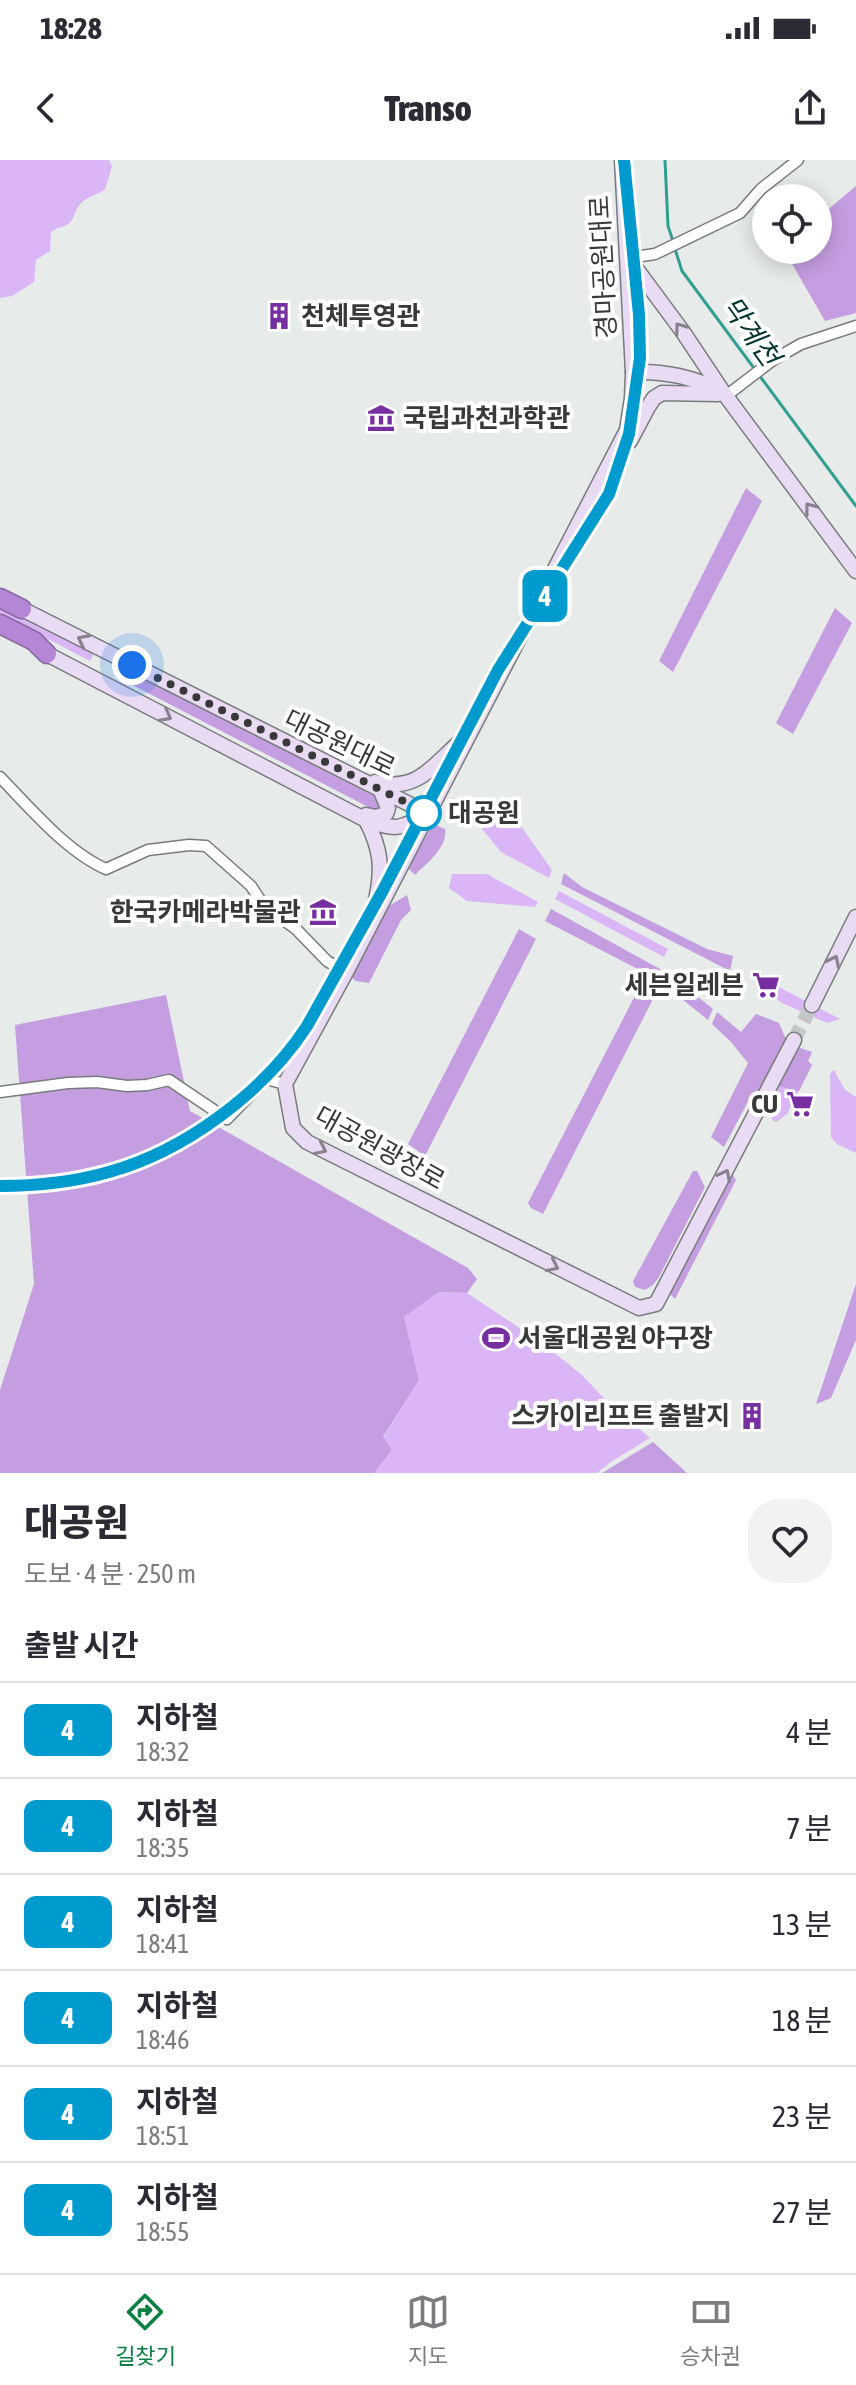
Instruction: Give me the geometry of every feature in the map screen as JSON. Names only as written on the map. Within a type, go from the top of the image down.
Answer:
[{"type":"highway","points":[[0,598],[22,609]]},
{"type":"highway","points":[[0,624],[34,641],[47,654]]},
{"type":"highway","points":[[0,635],[47,654]]},
{"type":"street","name":"경마공원대로","points":[[622,160],[633,372]]},
{"type":"street","points":[[798,160],[761,189],[740,213],[655,254],[628,258],[724,394],[856,571]]},
{"type":"street","points":[[609,465],[623,456],[654,398],[662,393],[724,394],[801,344],[856,326]]},
{"type":"street","points":[[0,1092],[68,1083],[97,1082],[127,1086],[169,1080],[227,1119],[266,1079],[285,1084],[627,430],[633,372],[676,375],[708,385],[724,394]]},
{"type":"street","name":"대공원대로","points":[[22,609],[427,813]]},
{"type":"street","points":[[47,654],[366,820],[386,827],[404,828],[427,813]]},
{"type":"street","points":[[352,777],[382,784],[407,785],[425,776],[468,734]]},
{"type":"street","points":[[0,777],[56,832],[92,863],[106,869],[148,850],[206,846],[251,886],[264,906],[296,929],[327,961],[346,972]]},
{"type":"street","points":[[350,813],[376,817],[386,814],[388,808],[380,789]]},
{"type":"street","points":[[366,820],[378,845],[381,880],[370,924]]},
{"type":"street","points":[[812,1005],[856,917]]},
{"type":"street","name":"대공원광장로","points":[[285,1084],[293,1128],[307,1142],[639,1308],[656,1304],[794,1040]]},
{"type":"shaded area","points":[[0,160],[109,160],[112,166],[105,190],[83,201],[70,222],[51,232],[50,251],[36,260],[34,282],[12,296],[0,298]]},
{"type":"shaded area","points":[[856,186],[856,313],[825,321],[792,264],[832,264],[832,206]]},
{"type":"shaded area","points":[[746,488],[762,501],[673,672],[659,661]]},
{"type":"shaded area","points":[[0,605],[94,653],[90,661],[0,614]]},
{"type":"shaded area","points":[[835,608],[852,623],[793,734],[776,723]]},
{"type":"shaded area","points":[[127,669],[379,798],[381,804],[378,810],[121,679]]},
{"type":"shaded area","points":[[508,808],[552,870],[549,878],[501,852],[482,829],[484,819]]},
{"type":"shaded area","points":[[433,824],[445,829],[443,842],[436,854],[415,875],[408,868]]},
{"type":"shaded area","points":[[564,873],[582,887],[707,949],[733,956],[730,971],[561,884]]},
{"type":"shaded area","points":[[452,874],[487,874],[538,902],[535,907],[467,901],[449,888]]},
{"type":"shaded area","points":[[559,891],[668,949],[664,957],[555,899]]},
{"type":"shaded area","points":[[407,895],[411,910],[401,920],[369,983],[356,981],[351,977],[389,906]]},
{"type":"shaded area","points":[[551,909],[660,969],[655,978],[545,921]]},
{"type":"shaded area","points":[[519,929],[536,939],[425,1156],[408,1144]]},
{"type":"shaded area","points":[[668,973],[713,1009],[708,1020],[662,983]]},
{"type":"shaded area","points":[[640,986],[654,995],[653,999],[543,1214],[528,1203]]},
{"type":"shaded area","points":[[777,986],[840,1019],[827,1023],[780,1002],[773,995]]},
{"type":"shaded area","points":[[166,995],[190,1111],[468,1268],[477,1279],[467,1293],[439,1292],[404,1317],[419,1380],[383,1437],[392,1450],[374,1473],[0,1473],[0,1390],[34,1284],[15,1025]]},
{"type":"shaded area","points":[[717,1012],[741,1032],[756,1014],[779,1023],[786,1039],[762,1088],[752,1094],[724,1147],[711,1137],[748,1063],[712,1024]]},
{"type":"shaded area","points":[[797,1047],[812,1052],[808,1061],[812,1065],[787,1114],[776,1122],[772,1120],[770,1103]]},
{"type":"shaded area","points":[[797,1047],[812,1052],[808,1061],[812,1065],[799,1091],[778,1086]]},
{"type":"shaded area","points":[[834,1070],[845,1090],[856,1097],[856,1153],[837,1144],[831,1137],[830,1074]]},
{"type":"shaded area","points":[[693,1171],[697,1171],[705,1187],[659,1277],[645,1290],[635,1287],[633,1281]]},
{"type":"shaded area","points":[[731,1172],[736,1180],[675,1299],[669,1293]]},
{"type":"shaded area","points":[[856,1284],[856,1340],[831,1398],[816,1404]]},
{"type":"shaded area","name":"서울대공원 야구장","points":[[439,1292],[467,1293],[539,1341],[581,1374],[650,1438],[597,1473],[374,1473],[392,1450],[383,1438],[419,1380],[404,1317]]},
{"type":"shaded area","points":[[653,1442],[687,1473],[602,1473]]},
{"type":"waterway","name":"막계천","points":[[665,160],[668,226],[673,241]]},
{"type":"waterway","name":"막계천","points":[[675,249],[682,271],[856,506]]},
{"type":"tunnel","points":[[794,1040],[812,1005]]},
{"type":"metro line","name":"4","points":[[0,1186],[50,1184],[109,1172],[151,1157],[195,1133],[249,1093],[276,1067],[307,1026],[382,892],[498,670],[609,494],[629,434],[640,358],[639,315],[624,160]]},
{"type":"place","name":"천체투영관","points":[[279,316]]},
{"type":"place","name":"국립과천과학관","points":[[381,418]]},
{"type":"place","name":"대공원","points":[[424,813]]},
{"type":"place","name":"한국카메라박물관","points":[[323,912]]},
{"type":"place","name":"세븐일레븐","points":[[766,985]]},
{"type":"place","name":"CU","points":[[800,1104]]},
{"type":"place","name":"서울대공원 야구장","points":[[496,1338]]},
{"type":"place","name":"스카이리프트 출발지","points":[[752,1416]]},
{"type":"route","points":[[132,665],[427,813],[424,813]]}]
